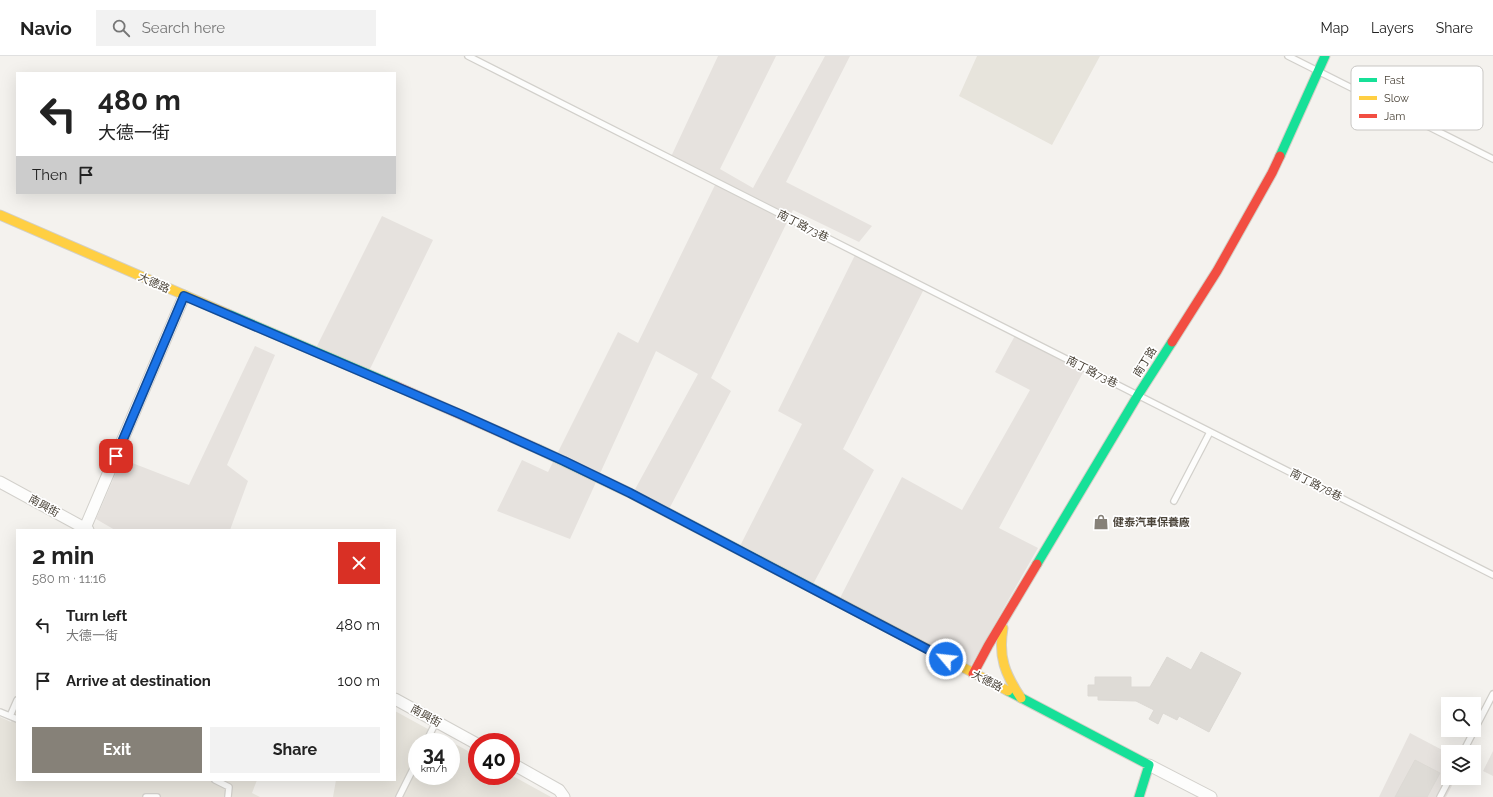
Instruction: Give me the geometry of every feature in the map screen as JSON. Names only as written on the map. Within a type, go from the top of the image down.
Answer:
[{"type":"street","name":"南丁路","points":[[973,674],[1138,395],[1217,271],[1272,173],[1325,56]]},
{"type":"street","name":"大德路","points":[[0,216],[460,414],[564,461],[630,493],[973,674],[1211,797]]},
{"type":"street","points":[[86,529],[184,296]]},
{"type":"street","name":"南興街","points":[[0,482],[86,529]]},
{"type":"street","points":[[1005,618],[1000,640],[1001,662],[1012,686],[1022,699]]},
{"type":"street","name":"南興街","points":[[396,700],[468,739]]},
{"type":"street","points":[[1139,797],[1149,765]]},
{"type":"street","points":[[520,768],[559,790],[564,797]]},
{"type":"lane","name":"南丁路73巷","points":[[468,56],[1138,395]]},
{"type":"lane","points":[[1288,56],[1351,88]]},
{"type":"lane","points":[[1435,130],[1493,159]]},
{"type":"lane","name":"南丁路78巷","points":[[1138,395],[1493,575]]},
{"type":"lane","points":[[1174,501],[1210,432]]},
{"type":"lane","points":[[1467,745],[1493,694]]},
{"type":"lane","points":[[10,716],[16,702]]},
{"type":"lane","points":[[0,712],[16,719]]},
{"type":"lane","points":[[430,733],[436,722]]},
{"type":"lane","points":[[399,797],[408,779]]},
{"type":"lane","points":[[217,781],[228,788],[228,797]]},
{"type":"lane","points":[[1440,797],[1446,785]]},
{"type":"lane","points":[[146,796],[157,797]]},
{"type":"shaded area","points":[[718,56],[776,56],[720,169],[753,188],[825,56],[850,56],[786,182],[872,226],[859,242],[793,210],[711,378],[731,391],[668,511],[633,493],[698,374],[656,351],[570,539],[497,511],[522,460],[548,472],[618,332],[638,343],[715,185],[669,161]]},
{"type":"shaded area","points":[[977,56],[1100,56],[1052,145],[959,96]]},
{"type":"shaded area","points":[[382,216],[433,240],[369,371],[317,346]]},
{"type":"shaded area","points":[[857,251],[924,289],[843,449],[874,470],[810,590],[739,548],[802,424],[778,411]]},
{"type":"shaded area","points":[[1017,332],[1086,367],[999,528],[1038,548],[970,667],[839,600],[902,477],[962,510],[1030,390],[995,372]]},
{"type":"shaded area","points":[[255,346],[275,355],[227,465],[248,481],[230,529],[113,529],[96,519],[122,459],[189,485]]},
{"type":"shaded area","points":[[16,710],[16,781],[257,781],[252,793],[260,797],[0,797],[0,717],[11,722]]},
{"type":"shaded area","points":[[396,712],[435,733],[408,733],[408,785],[460,785],[460,747],[468,751],[468,785],[520,785],[520,780],[551,797],[333,797],[336,781],[396,781]]},
{"type":"shaded area","points":[[1410,733],[1441,749],[1441,785],[1452,785],[1446,797],[1379,797]]},
{"type":"shaded area","points":[[1493,751],[1493,776],[1483,771]]},
{"type":"building","points":[[1201,652],[1241,673],[1209,732],[1179,716],[1177,720],[1163,713],[1158,724],[1149,719],[1154,710],[1136,701],[1098,700],[1098,696],[1088,696],[1088,685],[1095,685],[1095,677],[1131,677],[1131,687],[1150,687],[1167,657],[1191,670]]},
{"type":"building","points":[[1415,760],[1440,773],[1427,797],[1395,797]]},
{"type":"traffic: fast","points":[[1280,156],[1325,56]]},
{"type":"traffic: fast","points":[[228,314],[396,386]]},
{"type":"traffic: fast","points":[[1037,564],[1138,395],[1172,342]]},
{"type":"traffic: fast","points":[[538,449],[630,493],[823,594]]},
{"type":"traffic: fast","points":[[1008,691],[1149,765],[1139,797]]},
{"type":"traffic: slow","points":[[0,215],[228,314]]},
{"type":"traffic: slow","points":[[823,594],[1008,691]]},
{"type":"traffic: slow","points":[[1003,628],[1001,648],[1004,665],[1021,698]]},
{"type":"traffic: jam","points":[[1172,342],[1217,271],[1280,156]]},
{"type":"traffic: jam","points":[[396,386],[538,449]]},
{"type":"traffic: jam","points":[[973,674],[1037,564]]},
{"type":"place","name":"健泰汽車保養廠","points":[[1101,522]]},
{"type":"route","points":[[116,456],[184,296],[460,414],[564,461],[630,493],[946,659]]}]
